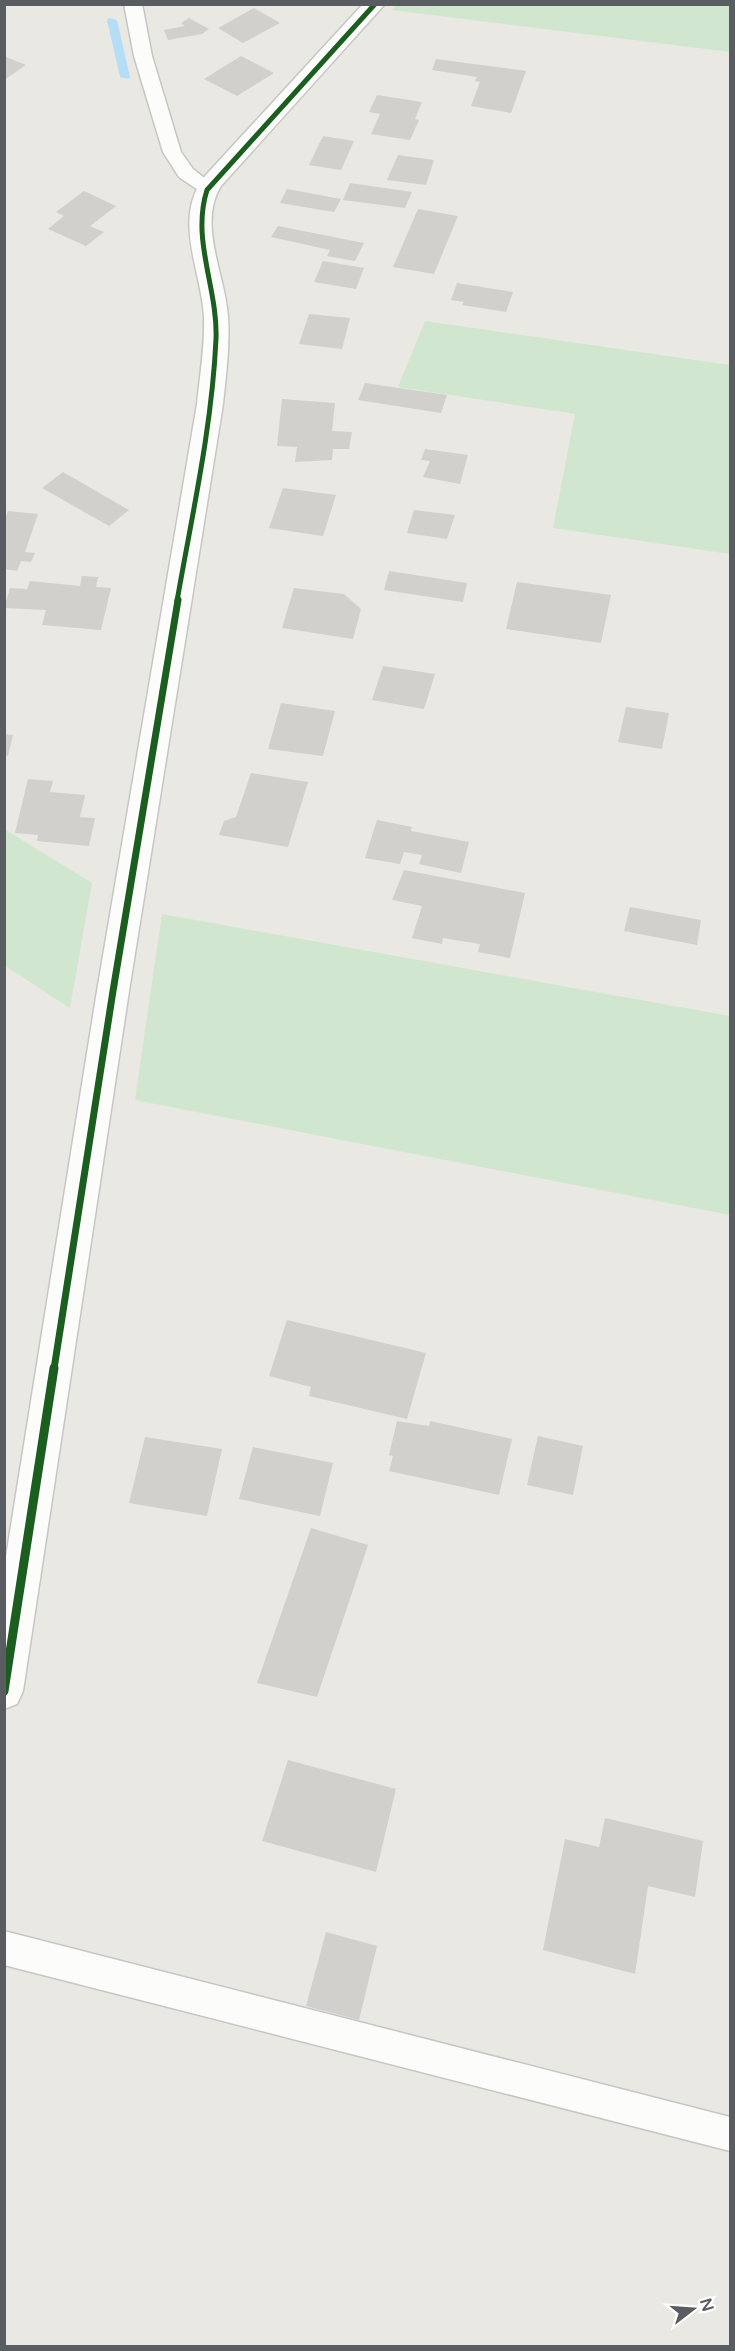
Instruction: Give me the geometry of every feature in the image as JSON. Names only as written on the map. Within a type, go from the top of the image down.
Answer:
[{"type":"street","points":[[4,1691],[113,991],[216,359],[216,314],[202,237],[201,209],[208,188],[375,4]]},
{"type":"lane","points":[[133,4],[143,56],[172,152],[186,173],[208,188]]},
{"type":"lane","points":[[4,1948],[730,2134]]},
{"type":"green space","points":[[397,4],[730,5],[730,52],[392,10]]},
{"type":"green space","points":[[425,321],[730,365],[730,554],[553,528],[575,414],[398,387]]},
{"type":"green space","points":[[4,829],[92,883],[70,1008],[5,966]]},
{"type":"green space","points":[[162,914],[730,1016],[730,1215],[135,1100]]},
{"type":"building","points":[[254,8],[280,23],[243,43],[218,28]]},
{"type":"building","points":[[189,18],[209,29],[202,34],[168,40],[164,30],[185,26],[181,23]]},
{"type":"building","points":[[4,56],[26,65],[4,80]]},
{"type":"building","points":[[241,56],[274,73],[237,96],[204,79]]},
{"type":"building","points":[[436,59],[526,71],[511,113],[471,106],[480,82],[475,81],[477,77],[432,70]]},
{"type":"building","points":[[377,95],[422,102],[415,119],[419,120],[410,140],[371,134],[380,114],[369,112]]},
{"type":"building","points":[[323,136],[354,141],[341,170],[309,165]]},
{"type":"building","points":[[398,155],[434,160],[426,185],[387,180]]},
{"type":"building","points":[[350,183],[412,192],[405,208],[343,200]]},
{"type":"building","points":[[287,189],[341,199],[334,212],[280,203]]},
{"type":"building","points":[[84,191],[116,206],[90,226],[104,232],[86,246],[48,229],[64,216],[56,212]]},
{"type":"building","points":[[418,209],[458,216],[434,274],[393,267]]},
{"type":"building","points":[[278,226],[364,243],[355,261],[327,256],[330,250],[271,237]]},
{"type":"building","points":[[323,261],[364,268],[356,289],[314,282]]},
{"type":"building","points":[[457,283],[513,292],[506,312],[462,305],[464,302],[451,300]]},
{"type":"building","points":[[309,314],[350,318],[342,349],[299,344]]},
{"type":"building","points":[[365,383],[447,395],[441,413],[358,400]]},
{"type":"building","points":[[282,399],[335,403],[332,431],[352,432],[349,449],[333,449],[332,460],[295,462],[297,447],[277,446]]},
{"type":"building","points":[[425,449],[468,455],[460,484],[423,477],[430,461],[421,460]]},
{"type":"building","points":[[63,472],[129,510],[109,526],[42,488]]},
{"type":"building","points":[[283,488],[336,495],[323,536],[269,528]]},
{"type":"building","points":[[414,510],[455,515],[447,539],[407,533]]},
{"type":"building","points":[[8,511],[38,514],[25,552],[35,553],[31,562],[21,561],[17,571],[4,569],[4,522]]},
{"type":"building","points":[[389,571],[467,583],[463,602],[384,590]]},
{"type":"building","points":[[82,576],[98,577],[96,587],[111,588],[101,630],[42,625],[46,610],[4,608],[10,588],[27,589],[30,581],[80,586]]},
{"type":"building","points":[[517,582],[611,595],[601,643],[506,629]]},
{"type":"building","points":[[294,588],[344,594],[361,609],[353,639],[282,628]]},
{"type":"building","points":[[383,666],[435,674],[424,709],[372,700]]},
{"type":"building","points":[[281,703],[335,711],[323,756],[268,749]]},
{"type":"building","points":[[626,707],[669,713],[662,749],[618,742]]},
{"type":"building","points":[[4,734],[13,735],[8,756],[4,755]]},
{"type":"building","points":[[251,773],[308,782],[288,847],[219,835],[224,821],[236,817]]},
{"type":"building","points":[[28,779],[53,781],[50,792],[85,795],[80,817],[95,818],[89,846],[37,841],[38,835],[15,833]]},
{"type":"building","points":[[377,820],[412,827],[411,831],[469,842],[461,873],[419,864],[422,855],[404,852],[400,864],[365,858]]},
{"type":"building","points":[[404,870],[525,893],[510,958],[478,952],[480,944],[443,938],[442,944],[412,938],[422,906],[392,900]]},
{"type":"building","points":[[630,907],[701,920],[697,945],[624,931]]},
{"type":"building","points":[[287,1320],[426,1353],[407,1419],[309,1396],[311,1387],[269,1376]]},
{"type":"building","points":[[397,1421],[429,1426],[430,1421],[512,1439],[499,1495],[389,1471],[393,1456],[389,1455]]},
{"type":"building","points":[[538,1436],[583,1446],[573,1495],[527,1485]]},
{"type":"building","points":[[145,1437],[222,1449],[207,1516],[129,1503]]},
{"type":"building","points":[[253,1447],[333,1463],[320,1516],[239,1499]]},
{"type":"building","points":[[311,1528],[368,1545],[317,1697],[257,1683]]},
{"type":"building","points":[[288,1760],[396,1789],[376,1872],[262,1841]]},
{"type":"building","points":[[605,1818],[703,1841],[695,1897],[648,1886],[635,1974],[543,1950],[565,1839],[599,1847]]},
{"type":"building","points":[[326,1932],[377,1946],[359,2020],[306,2006]]},
{"type":"waterway","points":[[112,20],[125,77]]},
{"type":"cycle path","points":[[4,1691],[113,991],[210,404],[216,316],[201,237],[202,205],[213,181],[375,4]]}]
